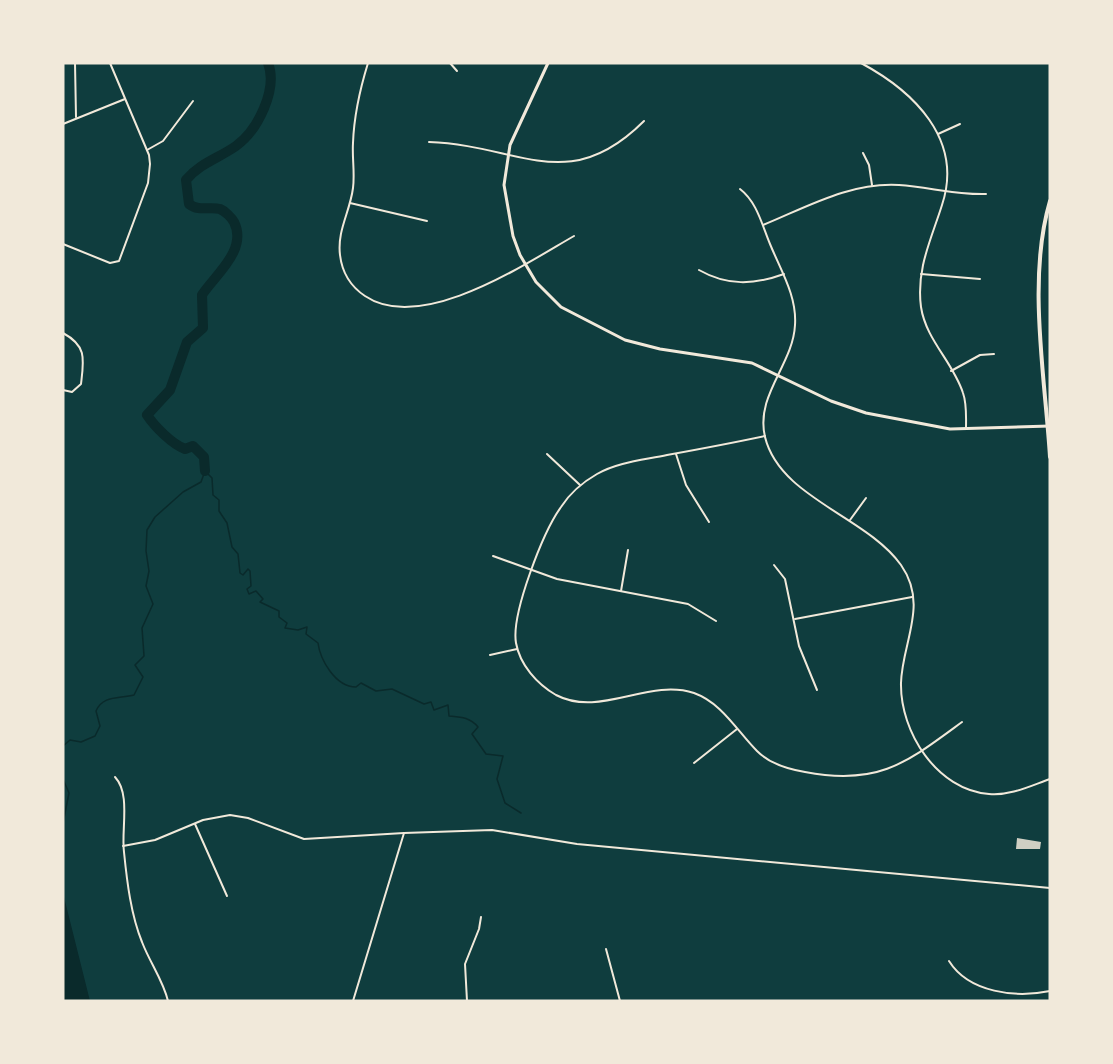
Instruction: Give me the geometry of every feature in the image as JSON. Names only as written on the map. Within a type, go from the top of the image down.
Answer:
[{"type":"main road","points":[[1050,201],[1042,240],[1040,279],[1050,457]]},
{"type":"street","points":[[75,63],[76,119]]},
{"type":"street","points":[[63,244],[110,263],[119,261],[148,183],[150,164],[147,150],[110,63]]},
{"type":"street","points":[[368,63],[354,122],[354,182],[341,229],[342,264],[354,287],[377,303],[400,307],[446,300],[525,264],[574,236]]},
{"type":"street","points":[[450,63],[457,70]]},
{"type":"street","points":[[548,63],[508,153],[504,177],[513,236],[525,264],[541,288],[561,307],[616,336],[660,349],[752,363],[847,407],[918,424],[966,429],[1049,426]]},
{"type":"street","points":[[861,63],[906,92],[921,108],[937,134],[946,164],[945,193],[926,246],[921,274],[921,303],[924,321],[964,397],[966,429]]},
{"type":"street","points":[[63,124],[125,99]]},
{"type":"street","points":[[147,150],[163,141],[193,101]]},
{"type":"street","points":[[429,142],[466,144],[550,163],[579,162],[613,148],[644,121]]},
{"type":"street","points":[[937,134],[960,124]]},
{"type":"street","points":[[863,153],[869,165],[872,185]]},
{"type":"street","points":[[763,226],[838,193],[872,185],[900,185],[945,193],[986,194]]},
{"type":"street","points":[[740,189],[753,203],[792,295],[795,325],[791,345],[765,406],[765,436],[774,459],[785,474],[883,546],[906,574],[912,597],[913,630],[903,663],[901,692],[905,715],[922,751],[952,781],[977,792],[1008,793],[1050,779]]},
{"type":"street","points":[[350,203],[427,221]]},
{"type":"street","points":[[699,270],[716,279],[735,283],[759,282],[784,274]]},
{"type":"street","points":[[921,274],[980,279]]},
{"type":"street","points":[[63,333],[79,343],[82,351],[81,384],[72,392],[63,390]]},
{"type":"street","points":[[951,371],[980,355],[994,354]]},
{"type":"street","points":[[765,436],[610,468],[580,485],[554,517],[532,570],[516,623],[517,649],[525,666],[539,682],[566,699],[585,702],[655,690],[688,691],[713,703],[757,751],[773,763],[812,773],[870,775],[892,768],[922,751],[962,722]]},
{"type":"street","points":[[547,454],[580,485]]},
{"type":"street","points":[[676,454],[686,485],[709,522]]},
{"type":"street","points":[[849,521],[866,498]]},
{"type":"street","points":[[621,591],[628,550]]},
{"type":"street","points":[[493,556],[557,579],[688,604],[716,621]]},
{"type":"street","points":[[774,565],[785,579],[803,660],[817,690]]},
{"type":"street","points":[[795,619],[912,597]]},
{"type":"street","points":[[490,655],[517,649]]},
{"type":"street","points":[[693,763],[737,729]]},
{"type":"street","points":[[116,777],[124,794],[123,846],[138,932],[168,1001]]},
{"type":"street","points":[[123,846],[155,840],[213,817],[230,815],[248,818],[304,839],[492,830],[577,844],[1050,888]]},
{"type":"street","points":[[195,824],[227,896]]},
{"type":"street","points":[[353,1001],[404,833]]},
{"type":"street","points":[[467,1001],[465,964],[479,929],[481,917]]},
{"type":"street","points":[[606,949],[620,1001]]},
{"type":"street","points":[[949,961],[961,976],[987,988],[1018,994],[1050,991]]},
{"type":"water","points":[[63,893],[90,1001],[63,1001]]},
{"type":"building","points":[[1017,838],[1041,842],[1040,849],[1016,849]]},
{"type":"waterway","points":[[205,471],[204,457],[193,446],[185,449],[175,443],[159,430],[147,415],[170,390],[187,342],[203,328],[202,295],[228,262],[237,242],[234,222],[226,213],[216,208],[197,208],[189,204],[186,180],[203,165],[236,146],[252,130],[268,96],[270,85],[268,63]]},
{"type":"waterway","points":[[63,746],[70,740],[81,742],[95,736],[100,726],[96,711],[103,702],[112,698],[134,695],[143,677],[135,665],[144,656],[142,628],[153,604],[146,586],[149,571],[146,551],[147,530],[155,517],[183,492],[201,482],[205,471],[212,478],[213,495],[219,500],[219,511],[227,523],[232,547],[238,554],[240,573],[243,575],[248,569],[250,571],[251,586],[247,589],[249,594],[256,591],[263,599],[260,602],[279,611],[279,617],[287,623],[285,628],[298,630],[307,627],[306,634],[318,643],[325,664],[335,677],[348,686],[356,687],[361,683],[376,691],[392,689],[424,704],[431,702],[434,710],[448,705],[449,716],[472,721],[478,727],[472,734],[486,754],[503,756],[497,779],[505,803],[521,813]]},
{"type":"waterway","points":[[63,779],[69,793],[63,823]]}]
